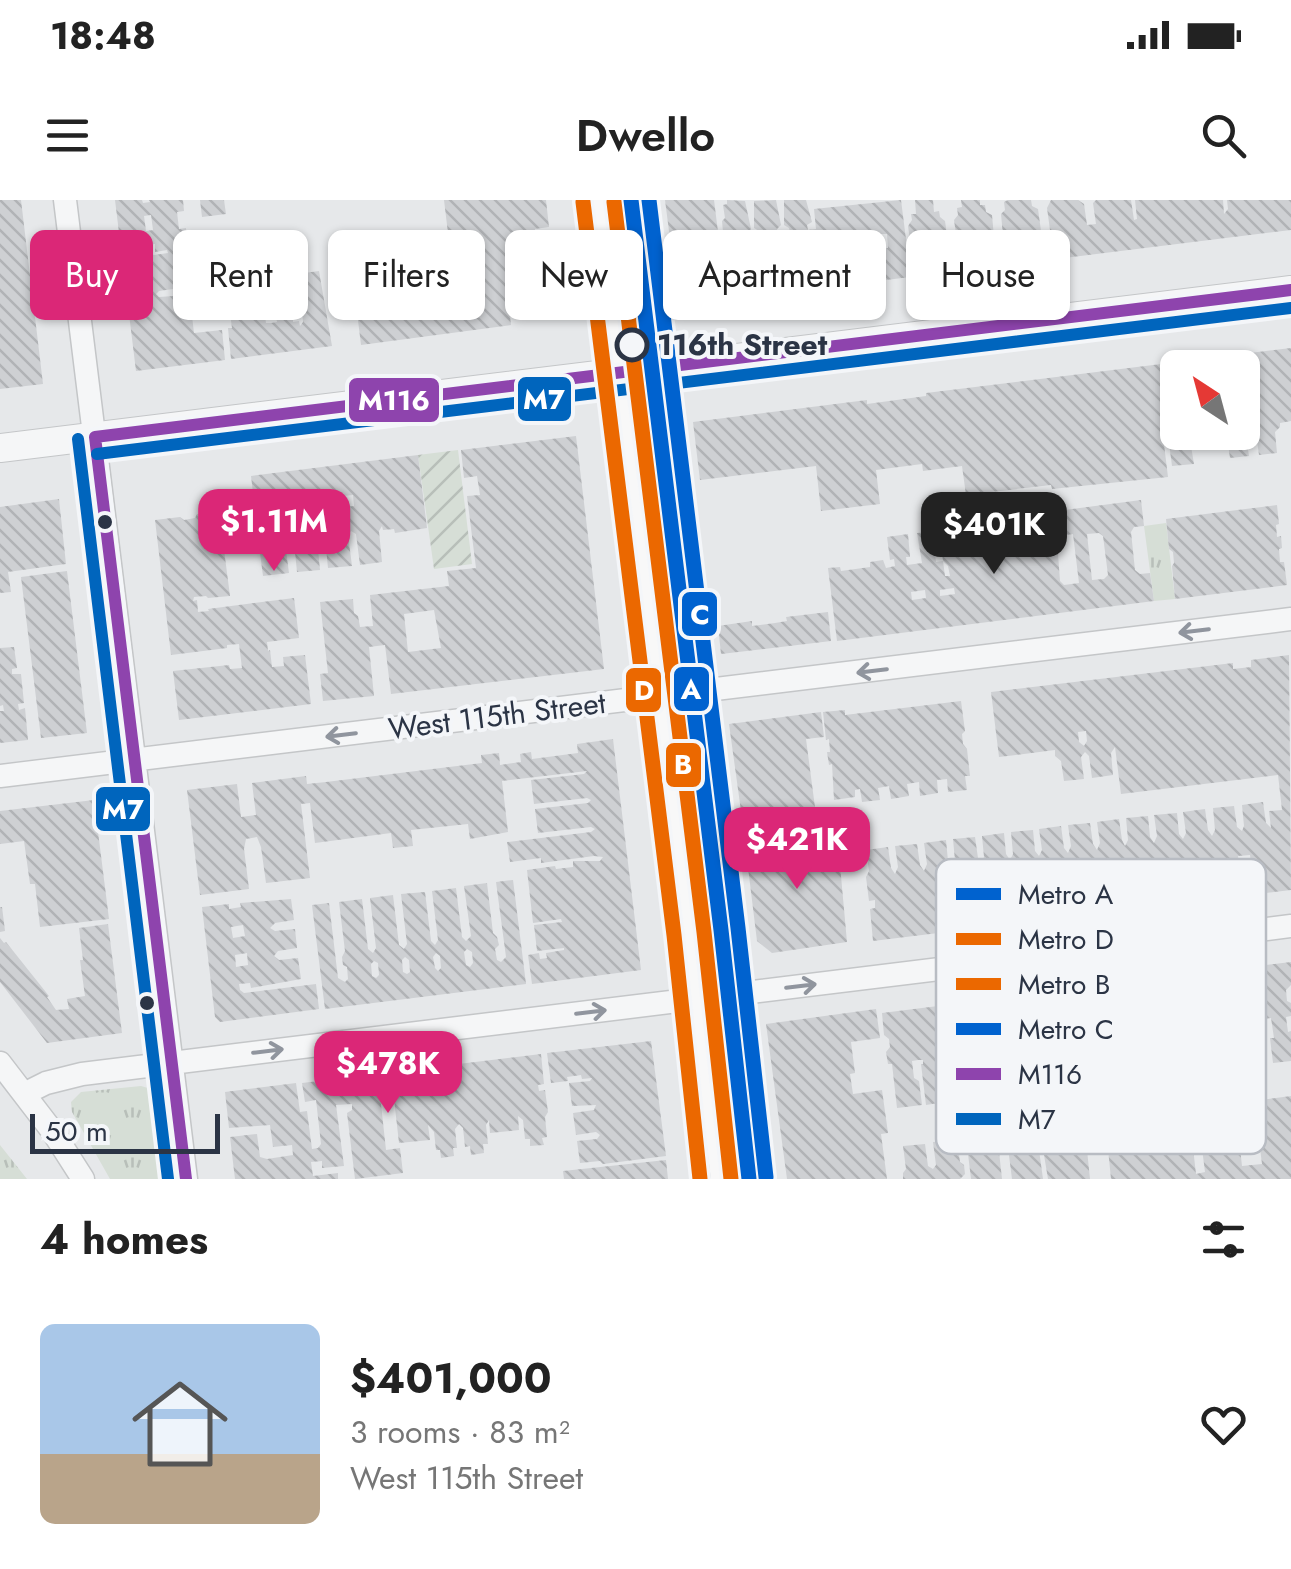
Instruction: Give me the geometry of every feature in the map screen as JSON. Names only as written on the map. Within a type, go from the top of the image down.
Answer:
[{"type":"main road","points":[[607,200],[727,1179]]},
{"type":"street","points":[[65,200],[186,1179]]},
{"type":"street","points":[[0,448],[1291,290]]},
{"type":"street","name":"West 115th Street","points":[[0,776],[1291,619]]},
{"type":"street","points":[[1266,929],[1291,926]]},
{"type":"street","points":[[24,1094],[71,1075],[936,970]]},
{"type":"street","points":[[0,1063],[83,1179]]},
{"type":"green space","points":[[458,450],[472,564],[434,569],[418,455]]},
{"type":"green space","points":[[1166,523],[1175,599],[1154,601],[1144,526]]},
{"type":"green space","points":[[141,1086],[153,1095],[164,1179],[110,1179],[72,1112],[71,1102],[81,1092]]},
{"type":"green space","points":[[0,1145],[27,1179],[0,1179]]},
{"type":"building","points":[[0,200],[21,200],[30,275],[30,320],[35,320],[43,384],[0,389]]},
{"type":"building","points":[[115,200],[183,200],[184,211],[177,212],[179,229],[186,230],[173,230],[173,289],[156,294],[173,296],[173,320],[192,320],[194,333],[222,330],[225,360],[136,371],[130,320],[153,320],[153,255],[168,253],[155,252],[151,215],[144,216],[146,230],[119,230]]},
{"type":"building","points":[[200,200],[224,200],[226,214],[202,217]]},
{"type":"building","points":[[444,200],[546,200],[549,227],[505,230],[505,320],[510,320],[511,325],[361,345],[358,320],[485,320],[485,230],[448,230]]},
{"type":"building","points":[[665,200],[714,200],[718,230],[669,230]]},
{"type":"building","points":[[727,200],[745,201],[751,229],[723,230],[723,205]]},
{"type":"building","points":[[776,200],[781,225],[777,229],[754,228],[754,201]]},
{"type":"building","points":[[784,200],[806,200],[812,222],[807,225],[808,230],[790,230],[784,225]]},
{"type":"building","points":[[901,200],[906,277],[886,280],[886,230],[808,230],[816,229],[814,209]]},
{"type":"building","points":[[915,200],[933,200],[934,212],[939,211],[946,230],[909,230],[911,214],[916,214]]},
{"type":"building","points":[[961,200],[980,200],[980,205],[985,205],[986,212],[992,215],[993,230],[955,230],[954,220],[957,208],[962,207]]},
{"type":"building","points":[[1031,200],[1038,209],[1041,230],[1002,230],[1004,202]]},
{"type":"building","points":[[1051,200],[1078,200],[1084,204],[1087,225],[1096,224],[1096,200],[1131,200],[1134,220],[1135,200],[1223,200],[1224,214],[1227,200],[1291,200],[1291,230],[1070,257],[1070,230],[1050,230],[1047,208]]},
{"type":"building","points":[[319,271],[332,346],[231,359],[231,320],[299,321],[300,326],[303,320],[308,320],[308,272]]},
{"type":"building","points":[[1291,348],[1291,421],[1280,423],[1275,432],[1277,453],[1259,455],[1260,450],[1260,352]]},
{"type":"building","points":[[1160,364],[1160,450],[1165,450],[1168,477],[966,495],[962,466],[923,471],[922,464],[876,470],[880,504],[821,511],[816,466],[700,480],[693,422],[867,400],[867,404]]},
{"type":"building","points":[[576,436],[604,669],[391,694],[385,645],[369,647],[374,696],[323,701],[320,674],[328,673],[320,602],[353,599],[360,627],[373,626],[370,595],[449,586],[447,571],[476,568],[467,496],[480,495],[477,476],[464,478],[461,450]],"holes":[[[434,610],[441,648],[408,652],[404,614]]]},
{"type":"building","points":[[1170,450],[1192,450],[1194,464],[1172,466]]},
{"type":"building","points":[[1229,450],[1248,450],[1249,456],[1230,458]]},
{"type":"building","points":[[418,455],[427,528],[395,533],[394,529],[383,530],[382,526],[382,562],[360,565],[356,534],[351,531],[348,535],[352,566],[328,568],[325,538],[320,535],[320,570],[297,572],[294,542],[289,538],[285,543],[289,573],[263,576],[257,530],[222,534],[230,596],[194,597],[198,612],[294,598],[299,638],[267,642],[268,651],[272,667],[284,666],[283,657],[305,655],[311,704],[179,720],[173,671],[229,665],[230,669],[242,668],[239,644],[171,655],[155,520],[255,510],[251,476]],"holes":[[[353,495],[354,506],[344,507],[343,496]],[[322,499],[323,510],[313,511],[311,500]]]},
{"type":"building","points":[[59,499],[66,564],[8,572],[11,592],[0,593],[0,507]]},
{"type":"building","points":[[1141,500],[1144,526],[1134,527],[1131,532],[1135,570],[1150,573],[1154,601],[837,641],[828,568],[840,567],[841,571],[870,567],[870,562],[883,560],[886,568],[895,566],[894,559],[890,560],[887,537],[908,534],[907,565],[922,563],[917,533],[936,531],[936,562],[943,561],[946,550],[943,528],[965,525],[971,550],[1030,542],[1034,537],[1031,515],[1052,512],[1060,581],[1064,585],[1079,583],[1073,534],[1060,536],[1057,511]],"holes":[[[1087,534],[1103,536],[1108,575],[1092,580]],[[954,588],[955,594],[940,596],[940,590]],[[925,590],[926,598],[912,600],[911,592]]]},
{"type":"building","points":[[1277,505],[1280,562],[1284,562],[1287,585],[1175,599],[1173,552],[1169,549],[1166,519]]},
{"type":"building","points":[[67,571],[87,733],[41,738],[21,577]]},
{"type":"building","points":[[828,612],[831,641],[721,654],[718,626],[752,621],[752,626]]},
{"type":"building","points":[[14,647],[17,668],[12,669],[12,674],[21,674],[24,703],[18,704],[19,710],[25,708],[28,740],[0,743],[0,711],[4,711],[0,706],[0,648]]},
{"type":"building","points":[[1289,655],[1291,890],[1266,893],[1266,859],[1250,859],[1250,855],[1238,859],[1010,859],[1011,832],[1033,830],[1039,856],[1039,829],[1061,826],[1068,853],[1068,825],[1090,823],[1097,850],[1097,822],[1119,819],[1125,846],[1126,818],[1148,816],[1154,843],[1154,815],[1177,813],[1183,839],[1183,812],[1205,809],[1212,836],[1213,808],[1234,806],[1237,827],[1242,831],[1242,805],[1263,802],[1266,823],[1271,828],[1269,811],[1282,810],[1278,775],[1121,794],[1115,747],[1111,753],[1113,775],[1092,778],[1085,752],[1081,757],[1084,779],[1064,781],[1055,750],[999,757],[991,692],[1233,663],[1233,669],[1251,667],[1251,660]],"holes":[[[1086,731],[1084,746],[1079,742],[1078,732]]]},
{"type":"building","points":[[961,701],[963,744],[970,776],[965,776],[967,790],[948,792],[947,779],[937,780],[938,793],[920,796],[919,782],[907,784],[909,796],[891,799],[889,786],[878,788],[880,800],[862,802],[860,789],[855,790],[855,797],[834,800],[823,712],[845,710],[845,715]]},
{"type":"building","points":[[821,712],[824,737],[806,739],[818,830],[745,840],[729,724]]},
{"type":"building","points":[[613,739],[641,970],[532,984],[528,955],[539,953],[540,959],[547,958],[546,953],[564,948],[537,951],[534,925],[562,922],[561,919],[533,923],[527,870],[573,867],[573,861],[600,861],[603,857],[510,862],[507,842],[595,829],[538,833],[535,809],[588,803],[591,800],[587,798],[534,804],[531,780],[587,771],[502,781],[508,832],[470,839],[468,824],[411,830],[413,846],[393,848],[391,833],[315,843],[310,803],[301,804],[310,878],[266,883],[257,837],[246,839],[244,849],[249,889],[200,895],[187,790],[237,784],[241,817],[256,815],[252,783],[306,776],[307,784],[326,782],[482,763],[481,755],[499,753],[500,765],[521,762],[520,754],[531,752],[532,759],[578,753],[577,744]]},
{"type":"building","points":[[94,800],[109,919],[40,927],[24,841],[0,844],[0,811]]},
{"type":"building","points":[[837,832],[847,942],[772,953],[757,941],[745,843]]},
{"type":"building","points":[[1004,833],[1009,859],[983,859],[982,836]]},
{"type":"building","points":[[975,837],[978,858],[955,859],[953,839]]},
{"type":"building","points":[[946,840],[948,859],[936,859],[936,933],[873,941],[870,909],[875,908],[875,900],[869,901],[866,850],[888,847],[895,874],[895,846],[917,844],[924,871],[924,843]]},
{"type":"building","points":[[513,880],[526,984],[325,1009],[312,905],[329,903],[338,978],[345,982],[348,979],[342,957],[345,951],[339,902],[362,899],[368,949],[373,953],[376,948],[370,898],[393,895],[399,945],[404,949],[407,944],[401,894],[425,892],[431,941],[435,945],[438,940],[432,891],[456,888],[462,937],[466,941],[471,936],[464,886],[487,883],[493,933],[499,945],[495,949],[501,962],[506,957],[496,882]],"holes":[[[464,952],[472,952],[470,967],[466,965]],[[436,953],[440,956],[438,971],[433,957]],[[402,960],[409,960],[407,974],[403,972]],[[378,963],[376,978],[372,976],[371,964]]]},
{"type":"building","points":[[291,899],[294,920],[275,923],[270,928],[295,929],[297,948],[278,951],[274,956],[279,960],[298,958],[301,979],[251,988],[250,983],[239,984],[240,990],[244,993],[316,984],[319,1009],[220,1022],[215,1017],[202,907],[229,904],[229,909],[241,907],[240,903]],"holes":[[[243,925],[245,936],[233,938],[231,927]],[[247,953],[248,965],[236,967],[235,955]]]},
{"type":"building","points":[[0,907],[5,931],[0,932]]},
{"type":"building","points":[[108,924],[122,1033],[47,1043],[0,982],[0,938],[49,996],[56,1010],[69,1009],[67,999],[85,996],[79,928]]},
{"type":"building","points":[[1291,962],[1291,985],[1286,990],[1291,1016],[1286,1017],[1288,1032],[1291,1031],[1291,1061],[1273,1063],[1271,1018],[1266,1019],[1266,965]]},
{"type":"building","points":[[936,1006],[936,1103],[926,1105],[923,1060],[918,1060],[912,1061],[922,1105],[897,1108],[892,1064],[888,1064],[886,1052],[889,1039],[884,1035],[882,1013]]},
{"type":"building","points":[[876,1009],[880,1038],[851,1042],[855,1073],[850,1074],[853,1094],[882,1090],[888,1133],[881,1134],[887,1179],[787,1179],[766,1024]]},
{"type":"building","points":[[651,1041],[666,1156],[580,1163],[577,1141],[597,1139],[600,1135],[576,1135],[573,1113],[594,1110],[596,1105],[572,1106],[569,1083],[592,1078],[582,1079],[581,1075],[551,1083],[547,1053]]},
{"type":"building","points":[[541,1054],[544,1084],[538,1085],[539,1091],[545,1090],[548,1112],[544,1145],[530,1146],[530,1139],[525,1139],[523,1120],[518,1116],[519,1130],[490,1133],[489,1120],[484,1153],[471,1155],[459,1124],[455,1129],[454,1156],[441,1158],[434,1132],[428,1125],[430,1140],[399,1143],[394,1099],[385,1100],[381,1104],[386,1150],[400,1148],[403,1173],[355,1179],[347,1113],[352,1104],[336,1105],[344,1166],[322,1168],[322,1161],[311,1162],[313,1176],[338,1173],[338,1179],[235,1179],[230,1137],[257,1134],[260,1157],[267,1159],[293,1155],[292,1145],[273,1147],[270,1125],[229,1128],[225,1092],[296,1083],[300,1112],[307,1111],[312,1149],[321,1144],[316,1100],[305,1102],[302,1083]]},
{"type":"building","points":[[1291,1096],[1291,1179],[1111,1179],[1108,1154],[1194,1154],[1196,1174],[1205,1172],[1203,1154],[1241,1154],[1242,1166],[1262,1164],[1261,1154],[1266,1154],[1266,1099]]},
{"type":"building","points":[[933,1142],[936,1154],[959,1154],[965,1174],[960,1179],[903,1179],[903,1146],[925,1144],[928,1166],[933,1169]]},
{"type":"building","points":[[968,1154],[999,1154],[1002,1179],[971,1179]]},
{"type":"building","points":[[1009,1154],[1040,1154],[1043,1179],[1012,1179]]},
{"type":"building","points":[[1087,1154],[1090,1179],[1048,1179],[1044,1155]]},
{"type":"building","points":[[666,1160],[668,1179],[564,1179],[563,1171]]},
{"type":"metro line","name":"A","points":[[631,200],[749,1179]]},
{"type":"metro line","name":"C","points":[[649,200],[766,1177]]},
{"type":"metro line","name":"D","points":[[583,202],[674,935],[700,1179]]},
{"type":"metro line","name":"B","points":[[614,202],[731,1179]]},
{"type":"transit line","name":"M116","points":[[95,437],[1291,290]]},
{"type":"transit line","name":"M7","points":[[97,454],[1291,308]]},
{"type":"transit line","name":"M116","points":[[95,437],[186,1179]]},
{"type":"transit line","name":"M7","points":[[78,439],[168,1179]]},
{"type":"place","name":"116th Street","points":[[632,345]]}]
